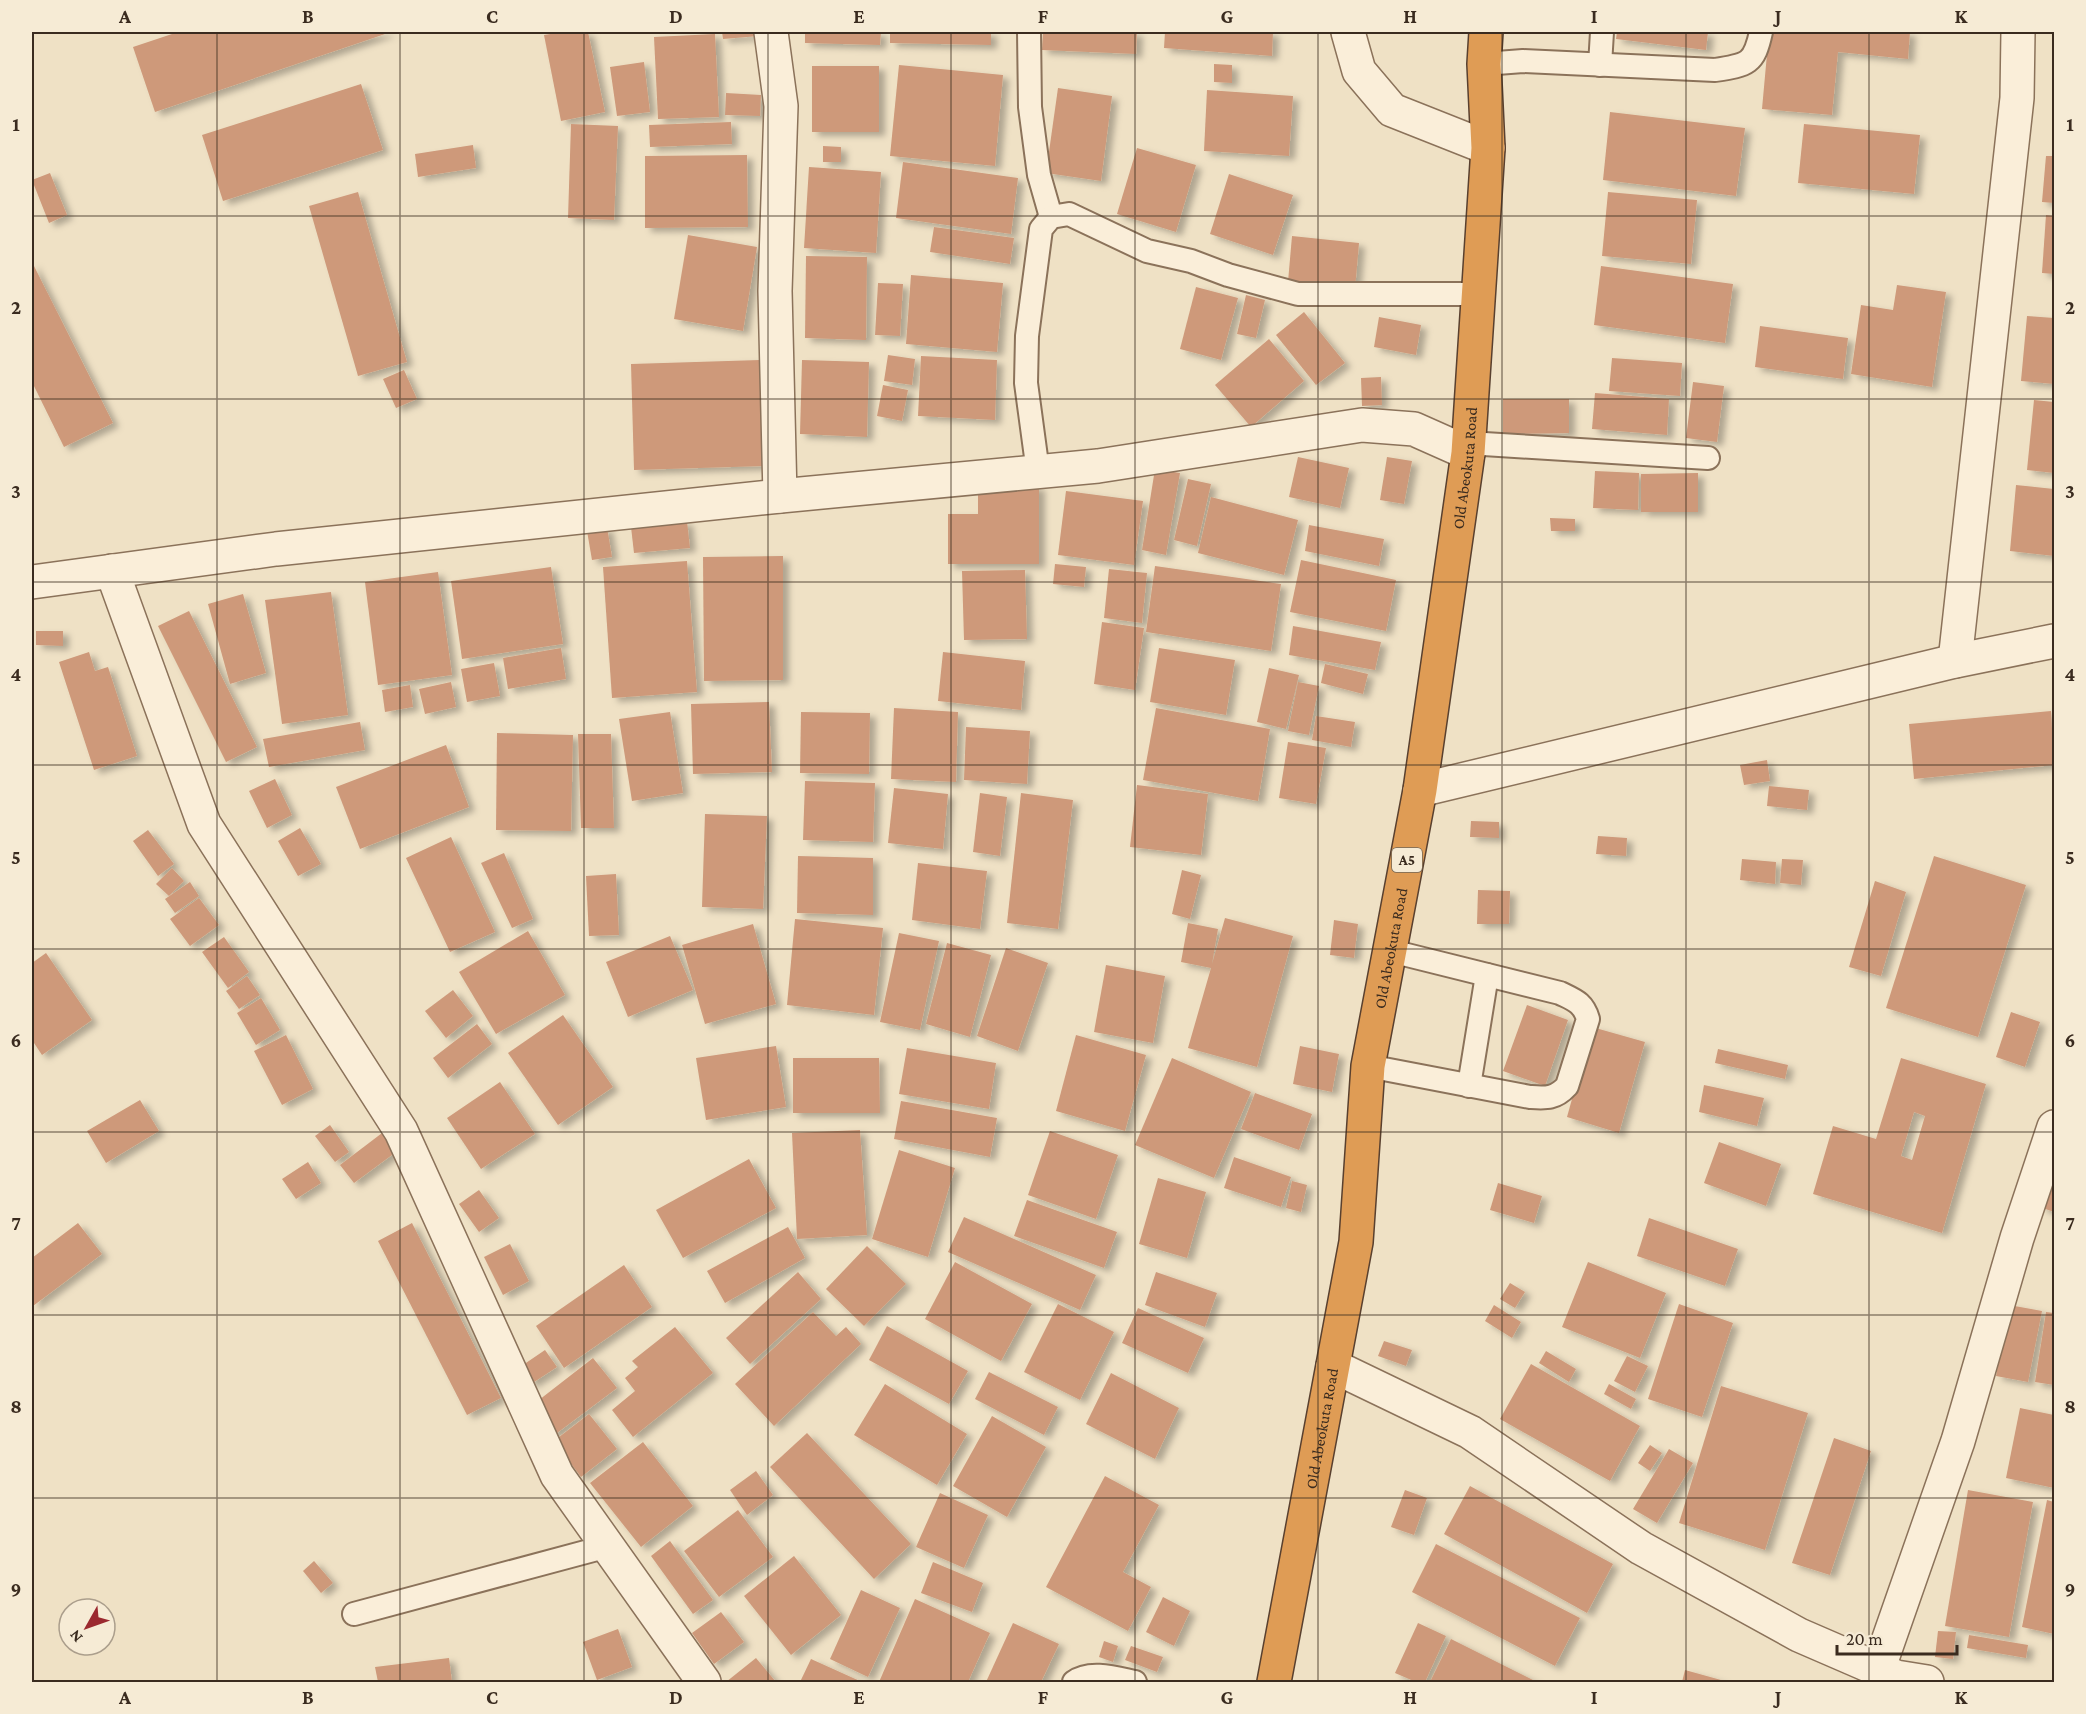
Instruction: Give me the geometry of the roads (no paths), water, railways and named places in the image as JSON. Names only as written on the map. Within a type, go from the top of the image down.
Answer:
[{"type":"highway","name":"Old Abeokuta Road","points":[[1274,1683],[1356,1242],[1368,1066],[1420,790],[1468,448],[1488,148],[1484,64],[1486,32]]},
{"type":"street","points":[[771,32],[781,106],[775,291],[780,496]]},
{"type":"street","points":[[1348,32],[1359,71],[1392,110],[1488,148]]},
{"type":"street","points":[[1955,661],[2017,98],[2018,32]]},
{"type":"street","points":[[32,582],[276,549],[780,496],[1098,466],[1362,425],[1414,429],[1468,448]]},
{"type":"street","points":[[112,571],[204,824],[400,1131],[556,1475],[704,1683]]},
{"type":"street","points":[[1420,790],[1955,661],[2055,641]]},
{"type":"street","points":[[1878,1670],[1958,1441],[2017,1238],[2055,1127]]},
{"type":"street","points":[[1333,1366],[1470,1432],[1641,1548],[1799,1635],[1896,1677],[1927,1683]]},
{"type":"lane","points":[[1029,32],[1030,107],[1040,175],[1051,217]]},
{"type":"lane","points":[[1600,65],[1602,32]]},
{"type":"lane","points":[[1484,64],[1523,61],[1715,70],[1737,67],[1749,62],[1757,51],[1761,32]]},
{"type":"lane","points":[[1038,472],[1026,383],[1027,336],[1041,229],[1051,217],[1069,214],[1147,251],[1191,261],[1228,275],[1298,294],[1478,294]]},
{"type":"lane","points":[[1468,448],[1708,458]]},
{"type":"lane","points":[[1368,1066],[1530,1097],[1550,1098],[1560,1094],[1567,1086],[1588,1019],[1585,1009],[1579,1002],[1560,993],[1391,951]]},
{"type":"lane","points":[[1469,1086],[1487,975]]},
{"type":"lane","points":[[354,1614],[608,1546]]},
{"type":"lane","points":[[1074,1683],[1084,1676],[1114,1677],[1135,1683]]}]
